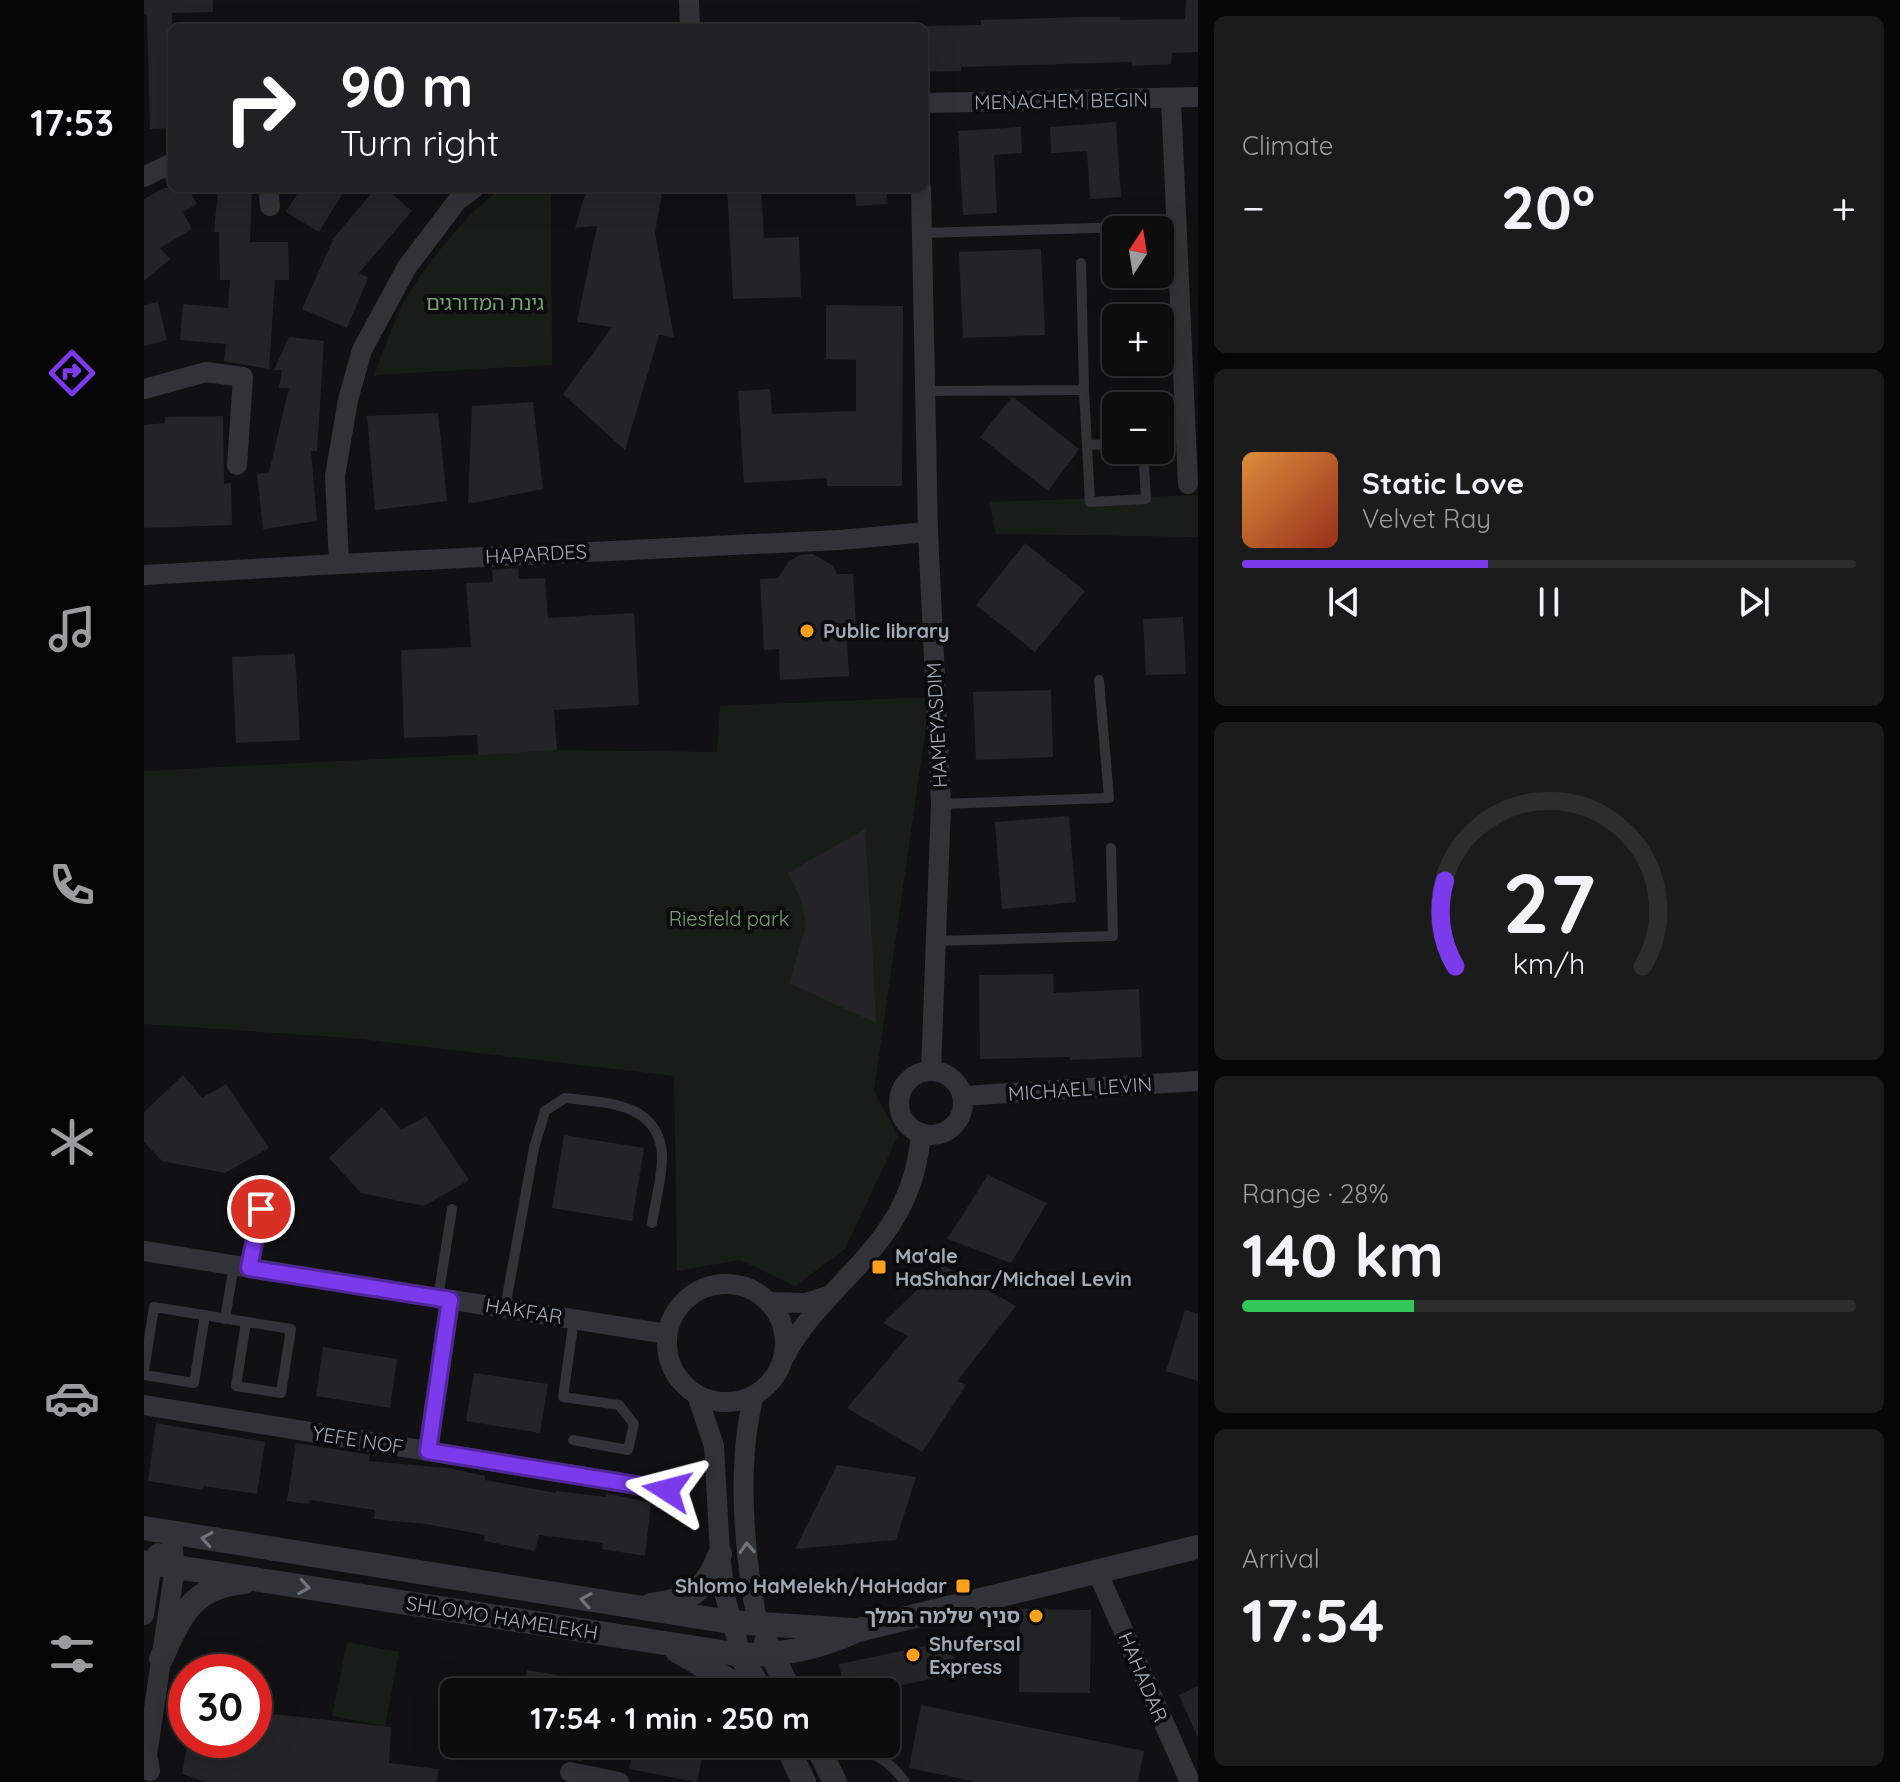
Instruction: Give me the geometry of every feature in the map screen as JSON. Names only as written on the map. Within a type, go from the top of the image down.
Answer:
[{"type":"street","points":[[689,0],[690,24]]},
{"type":"street","name":"MENACHEM BEGIN","points":[[928,103],[1198,97]]},
{"type":"street","points":[[1171,99],[1188,484]]},
{"type":"street","points":[[144,177],[168,165]]},
{"type":"street","points":[[339,564],[335,476],[348,400],[362,350],[407,267],[457,201],[469,192]]},
{"type":"street","name":"HAMEYASDIM","points":[[921,192],[928,532],[941,804],[931,1071]]},
{"type":"street","points":[[144,389],[206,372],[243,377],[237,465]]},
{"type":"street","name":"HAPARDES","points":[[144,575],[839,540],[928,532]]},
{"type":"street","points":[[931,1071],[951,1078],[963,1096],[959,1118],[943,1132],[921,1133],[905,1121],[899,1103],[905,1084],[912,1077],[931,1071]]},
{"type":"street","name":"MICHAEL LEVIN","points":[[963,1096],[1198,1081]]},
{"type":"street","points":[[779,1370],[785,1342],[783,1328],[768,1302],[759,1294],[736,1285],[709,1286],[697,1291],[677,1309],[667,1334],[668,1358],[679,1380],[697,1395],[720,1402],[744,1400],[764,1389],[779,1370],[805,1322],[859,1266],[902,1208],[914,1181],[921,1133]]},
{"type":"street","name":"HAKFAR","points":[[144,1251],[667,1334]]},
{"type":"street","points":[[768,1302],[806,1303],[831,1295]]},
{"type":"street","points":[[428,1451],[444,1299]]},
{"type":"street","points":[[697,1395],[714,1446],[720,1554],[730,1622],[741,1655],[753,1678]]},
{"type":"street","points":[[754,1395],[747,1423],[744,1459],[748,1559],[758,1625],[783,1678]]},
{"type":"street","name":"YEFE NOF","points":[[144,1405],[667,1490]]},
{"type":"street","name":"SHLOMO HAMELEKH","points":[[144,1528],[730,1622],[858,1630]]},
{"type":"street","points":[[144,1615],[157,1564],[171,1533]]},
{"type":"street","name":"SHLOMO HAMELEKH","points":[[157,1564],[741,1655],[772,1655],[821,1646],[858,1630],[1198,1547]]},
{"type":"street","points":[[627,1607],[678,1601],[696,1593],[708,1582],[720,1554]]},
{"type":"street","points":[[150,1773],[147,1755],[161,1659],[157,1564]]},
{"type":"street","name":"HAHADAR","points":[[1097,1571],[1191,1774]]},
{"type":"street","points":[[161,1659],[190,1604],[220,1587],[261,1580]]},
{"type":"street","points":[[649,1641],[683,1654],[725,1678]]},
{"type":"street","points":[[802,1678],[806,1664],[821,1646]]},
{"type":"street","points":[[793,1758],[804,1782]]},
{"type":"street","points":[[823,1758],[835,1782]]},
{"type":"street","points":[[570,1772],[619,1782]]},
{"type":"lane","points":[[922,233],[1102,228]]},
{"type":"lane","points":[[1081,263],[1090,502],[1146,499],[1144,464]]},
{"type":"lane","points":[[926,391],[1084,390]]},
{"type":"lane","points":[[1087,445],[1102,444]]},
{"type":"lane","points":[[941,804],[1109,798],[1099,680]]},
{"type":"lane","points":[[936,941],[1113,936],[1111,848]]},
{"type":"lane","points":[[505,1308],[534,1148],[545,1111],[565,1098],[608,1104],[643,1114],[655,1128],[662,1155],[652,1223]]},
{"type":"lane","points":[[225,1319],[266,1180]]},
{"type":"lane","points":[[444,1299],[452,1209]]},
{"type":"lane","points":[[205,1315],[194,1383],[144,1373],[154,1307],[205,1315],[225,1319],[246,1322],[291,1329],[281,1393],[236,1386],[246,1322]]},
{"type":"lane","points":[[573,1440],[628,1450],[634,1424],[619,1405],[563,1397],[574,1319]]},
{"type":"lane","points":[[880,1758],[895,1768],[905,1782]]},
{"type":"green space","name":"גינת המדורגים","points":[[498,192],[551,192],[552,365],[374,375],[400,309],[413,287],[449,239]]},
{"type":"green space","points":[[1198,495],[1198,537],[996,534],[989,502]]},
{"type":"green space","name":"Riesfeld park","points":[[930,697],[874,1091],[898,1136],[845,1249],[795,1286],[740,1260],[677,1271],[674,1076],[351,1038],[144,1024],[144,771],[557,750],[717,752],[720,706]]},
{"type":"green space","points":[[347,1642],[399,1652],[385,1726],[332,1716]]},
{"type":"building","points":[[144,0],[213,0],[213,12],[172,13],[172,24],[168,24],[168,128],[150,129],[147,14],[144,14]]},
{"type":"building","points":[[1186,0],[1198,0],[1198,52],[1172,53],[1171,64],[1132,66],[1132,62],[961,67],[961,71],[928,72],[928,26],[981,25],[981,20],[1080,17],[1185,19]]},
{"type":"building","points":[[1116,122],[1121,197],[1090,199],[1087,151],[1051,153],[1050,127]]},
{"type":"building","points":[[1021,127],[1022,153],[994,155],[997,213],[963,215],[958,131]]},
{"type":"building","points":[[168,188],[168,192],[190,192],[197,204],[183,212],[192,229],[160,248],[170,259],[144,281],[144,199]]},
{"type":"building","points":[[218,192],[252,192],[250,242],[288,242],[289,280],[275,280],[269,369],[224,361],[226,344],[180,340],[183,304],[228,308],[230,280],[220,280],[219,232],[214,232]]},
{"type":"building","points":[[298,192],[344,192],[319,232],[286,212]]},
{"type":"building","points":[[373,192],[390,192],[412,211],[359,273],[368,278],[347,328],[302,309],[334,242],[332,240]]},
{"type":"building","points":[[586,192],[662,192],[655,233],[674,337],[659,335],[625,450],[563,394],[612,327],[577,322],[597,226],[575,228]]},
{"type":"building","points":[[727,192],[761,192],[764,238],[799,237],[801,297],[733,299]]},
{"type":"building","points":[[855,192],[886,192],[888,204],[856,206]]},
{"type":"building","points":[[1041,249],[1045,335],[963,338],[959,252]]},
{"type":"building","points":[[158,302],[167,340],[144,346],[144,305]]},
{"type":"building","points":[[826,305],[903,306],[902,486],[827,486],[827,478],[744,483],[738,391],[770,389],[772,414],[856,411],[856,360],[826,359]]},
{"type":"building","points":[[289,337],[324,341],[317,451],[311,451],[317,521],[263,529],[257,474],[269,472],[289,388],[279,388],[282,370],[274,370]]},
{"type":"building","points":[[1011,398],[1079,449],[1048,491],[980,437]]},
{"type":"building","points":[[533,402],[543,489],[468,504],[472,406]]},
{"type":"building","points":[[438,413],[447,501],[375,510],[367,416]]},
{"type":"building","points":[[223,416],[224,484],[231,483],[232,525],[144,528],[144,425],[165,423],[165,417]]},
{"type":"building","points":[[1025,543],[1085,591],[1035,652],[976,605]]},
{"type":"building","points":[[813,554],[832,565],[837,574],[853,574],[857,639],[847,640],[849,676],[780,680],[779,649],[764,650],[760,579],[778,578],[789,561],[800,555]]},
{"type":"building","points":[[518,568],[519,579],[545,578],[548,618],[634,613],[639,705],[554,710],[557,750],[478,755],[477,735],[404,738],[401,650],[471,647],[466,583],[493,582],[492,570]]},
{"type":"building","points":[[1183,617],[1186,674],[1146,675],[1143,619]]},
{"type":"building","points":[[295,654],[300,740],[236,743],[232,657]]},
{"type":"building","points":[[1051,690],[1053,757],[976,760],[973,692]]},
{"type":"building","points":[[1069,816],[1076,902],[1002,909],[995,822]]},
{"type":"building","points":[[865,829],[876,1023],[789,983],[806,926],[801,899],[788,873]]},
{"type":"building","points":[[1053,974],[1054,993],[1139,989],[1142,1057],[980,1059],[979,975]]},
{"type":"building","points":[[183,1075],[202,1098],[226,1084],[269,1148],[225,1173],[162,1161],[144,1142],[144,1112]]},
{"type":"building","points":[[382,1107],[401,1130],[426,1116],[469,1180],[424,1206],[361,1193],[329,1158]]},
{"type":"building","points":[[564,1135],[644,1148],[632,1221],[552,1208]]},
{"type":"building","points":[[988,1175],[1047,1203],[1011,1263],[947,1239]]},
{"type":"building","points":[[943,1265],[1016,1306],[957,1381],[966,1385],[922,1452],[847,1408],[908,1336],[883,1323]]},
{"type":"building","points":[[1185,1310],[1198,1314],[1198,1381],[1166,1371]]},
{"type":"building","points":[[323,1347],[397,1359],[390,1408],[316,1396]]},
{"type":"building","points":[[474,1373],[548,1384],[540,1433],[466,1421]]},
{"type":"building","points":[[156,1423],[265,1442],[257,1494],[204,1486],[203,1490],[148,1481]]},
{"type":"building","points":[[296,1443],[370,1455],[369,1461],[448,1468],[485,1476],[485,1480],[556,1493],[606,1497],[606,1493],[651,1503],[645,1556],[602,1549],[603,1543],[539,1535],[535,1551],[484,1541],[485,1535],[426,1524],[374,1519],[375,1510],[310,1500],[309,1504],[287,1501]]},
{"type":"building","points":[[837,1465],[916,1477],[896,1540],[795,1549]]},
{"type":"building","points":[[1020,1609],[1091,1610],[1090,1693],[1019,1692]]},
{"type":"building","points":[[950,1641],[957,1673],[900,1686],[900,1678],[842,1678],[839,1664]]},
{"type":"building","points":[[527,1670],[575,1678],[526,1678]]},
{"type":"building","points":[[1198,1686],[1198,1738],[1179,1695]]},
{"type":"building","points":[[921,1705],[1144,1751],[1138,1782],[977,1782],[909,1768]]},
{"type":"building","points":[[272,1714],[391,1727],[389,1763],[439,1769],[436,1782],[206,1782],[182,1774],[185,1758],[272,1758]]},
{"type":"building","points":[[632,1758],[702,1758],[697,1782],[629,1769]]},
{"type":"place","name":"Public library","points":[[807,631]]},
{"type":"place","name":"Ma'ale HaShahar/Michael Levin","points":[[879,1267]]},
{"type":"place","name":"Shlomo HaMelekh/HaHadar","points":[[963,1586]]},
{"type":"place","name":"סניף שלמה המלך","points":[[1036,1616]]},
{"type":"place","name":"Shufersal Express","points":[[913,1655]]},
{"type":"route","points":[[261,1209],[249,1268],[450,1300],[428,1451],[667,1490]]}]
